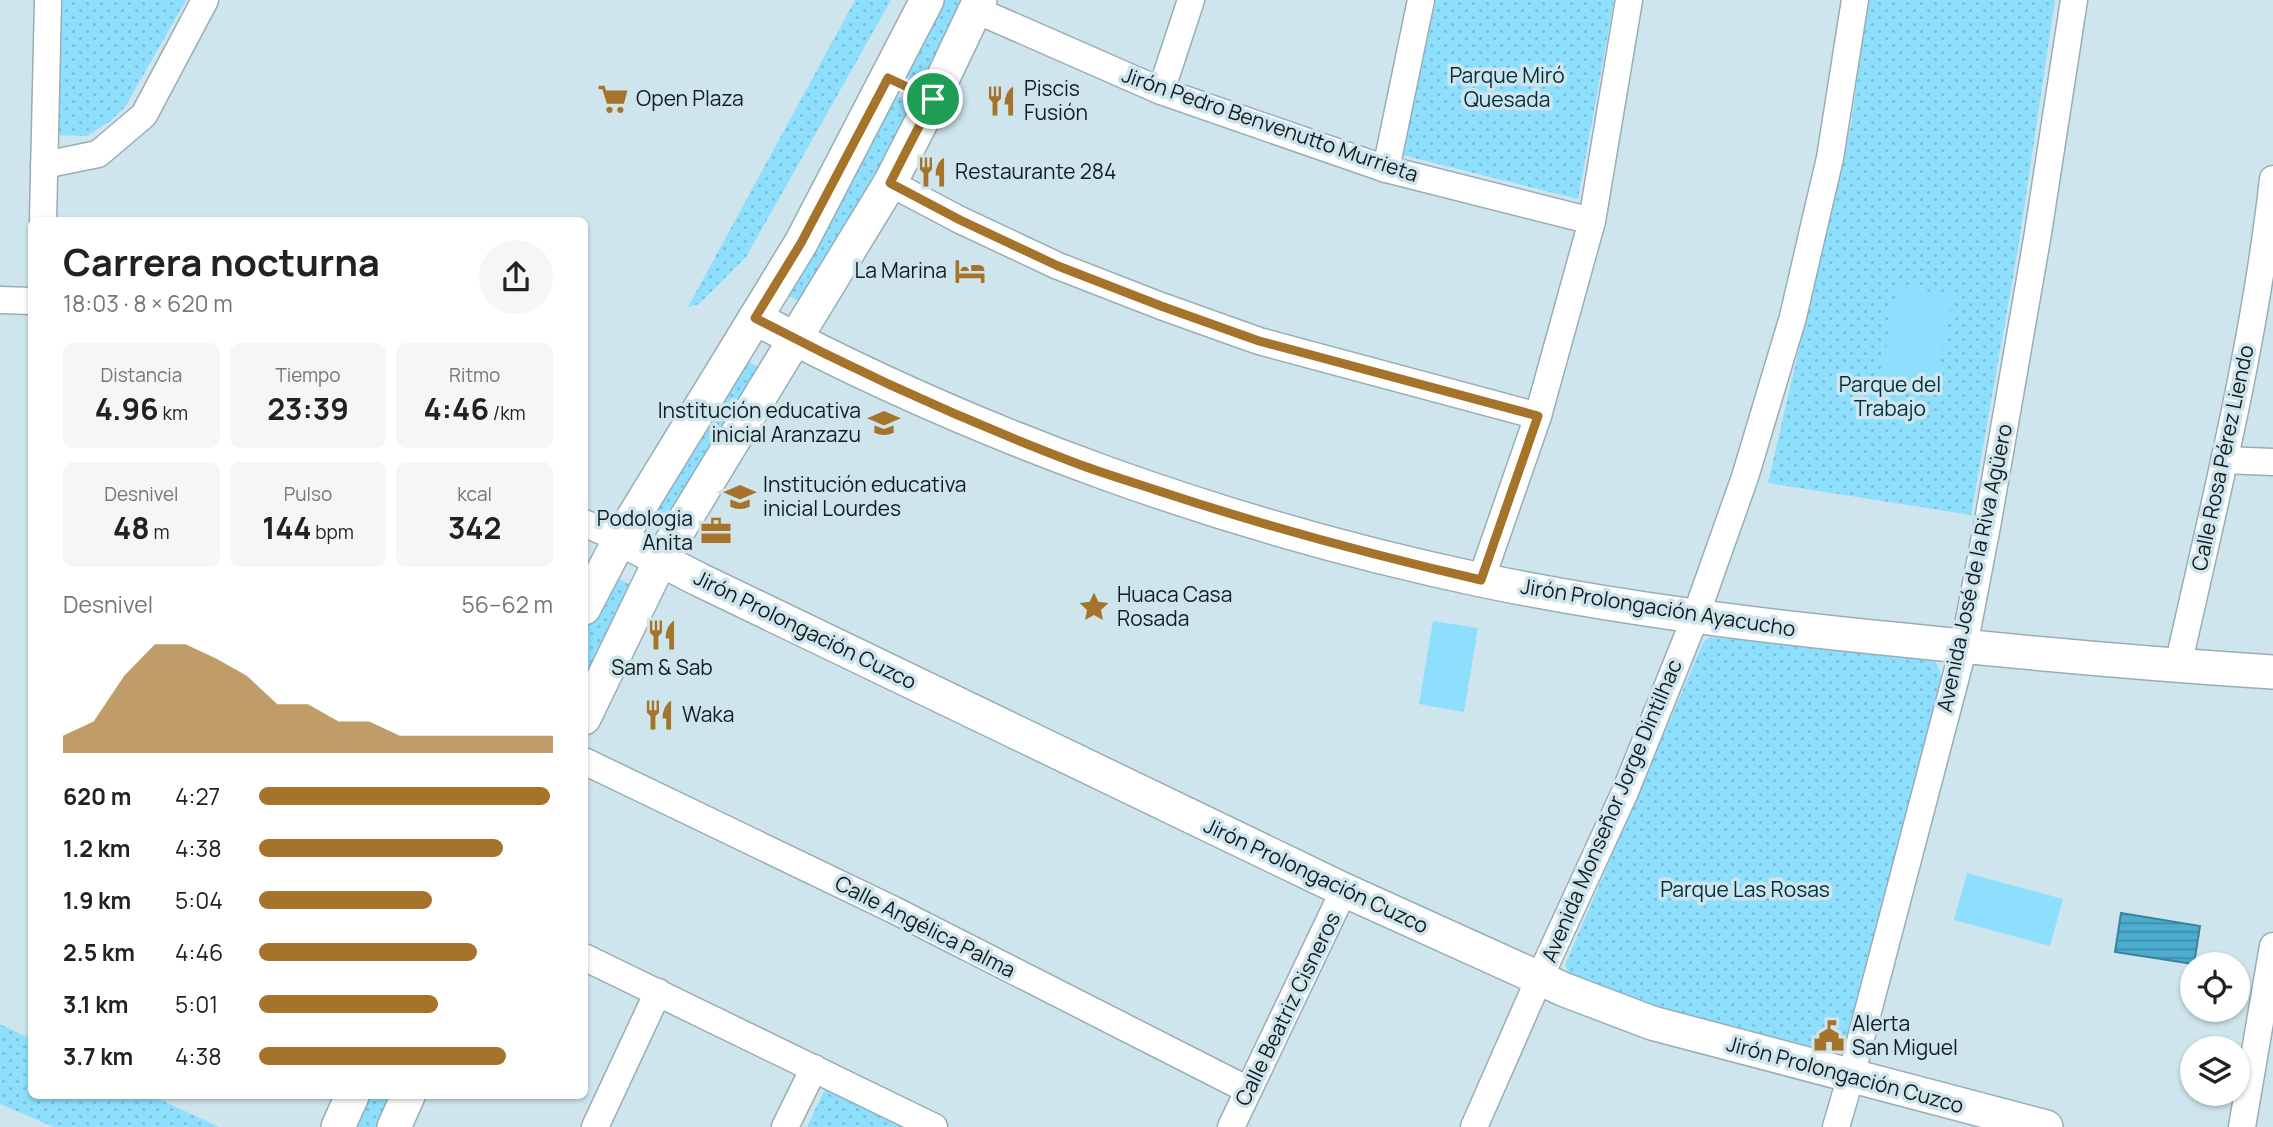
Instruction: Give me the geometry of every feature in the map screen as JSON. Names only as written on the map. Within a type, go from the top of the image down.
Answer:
[{"type":"street","points":[[43,217],[48,0]]},
{"type":"street","points":[[44,165],[98,153],[144,115],[205,0]]},
{"type":"street","points":[[588,599],[620,539],[801,243],[927,0]]},
{"type":"street","points":[[1161,91],[1191,0]]},
{"type":"street","points":[[1386,169],[1421,0]]},
{"type":"street","points":[[1481,580],[1538,416],[1592,220],[1629,0]]},
{"type":"street","name":"Avenida Monseñor Jorge Dintilhac","points":[[1474,1127],[1625,792],[1695,618],[1745,477],[1793,317],[1830,158],[1855,0]]},
{"type":"street","name":"Avenida José de la Riva Agüero","points":[[1836,1127],[1964,646],[2038,233],[2074,0]]},
{"type":"street","points":[[588,710],[661,559],[890,183],[933,99],[984,10]]},
{"type":"street","name":"Jirón Pedro Benvenutto Murrieta","points":[[984,10],[1161,91],[1386,169],[1592,220]]},
{"type":"street","points":[[888,78],[933,99]]},
{"type":"street","name":"Calle Rosa Pérez Liendo","points":[[2178,666],[2269,251],[2273,178]]},
{"type":"street","points":[[890,183],[960,220],[1058,266],[1161,306],[1259,341],[1538,416]]},
{"type":"street","points":[[0,300],[28,301]]},
{"type":"street","name":"Jirón Prolongación Ayacucho","points":[[755,318],[796,340],[937,405],[1080,465],[1263,524],[1368,554],[1481,580],[1695,618],[2178,666],[2273,672]]},
{"type":"street","points":[[2224,460],[2273,462]]},
{"type":"street","points":[[588,525],[620,539]]},
{"type":"street","name":"Jirón Prolongación Cuzco","points":[[620,539],[1344,890],[1539,979],[1653,1023],[2046,1127]]},
{"type":"street","name":"Calle Angélica Palma","points":[[592,764],[894,910],[1248,1090]]},
{"type":"street","name":"Calle Beatriz Cisneros","points":[[1231,1127],[1344,890]]},
{"type":"street","points":[[2242,1127],[2273,946]]},
{"type":"street","points":[[588,959],[934,1127]]},
{"type":"street","points":[[595,1127],[658,992]]},
{"type":"street","points":[[785,1127],[814,1068]]},
{"type":"street","points":[[338,1127],[351,1099]]},
{"type":"street","points":[[394,1127],[407,1099]]},
{"type":"green space","points":[[58,0],[186,0],[125,107],[109,122],[87,136],[55,135]]},
{"type":"green space","points":[[855,0],[891,0],[746,257],[699,304],[688,307]]},
{"type":"green space","points":[[931,0],[965,0],[924,81],[917,81],[909,78],[903,70]]},
{"type":"green space","name":"Parque Miró Quesada","points":[[1436,0],[1614,0],[1578,199],[1402,155]]},
{"type":"green space","name":"Parque del Trabajo","points":[[1868,0],[2055,0],[2018,249],[1971,515],[1768,483],[1851,125]]},
{"type":"green space","points":[[899,97],[909,100],[913,106],[806,304],[788,296],[890,102]]},
{"type":"green space","points":[[1897,286],[1953,296],[1934,397],[1879,387]]},
{"type":"green space","points":[[744,359],[765,371],[671,525],[650,513]]},
{"type":"green space","points":[[613,576],[634,587],[588,683],[588,626]]},
{"type":"green space","points":[[1433,621],[1478,628],[1464,712],[1419,704]]},
{"type":"green space","name":"Parque Las Rosas","points":[[1710,637],[1931,659],[1938,665],[1942,680],[1843,1052],[1829,1055],[1683,1015],[1572,979],[1565,965],[1703,643]]},
{"type":"green space","points":[[1967,873],[2063,899],[2050,946],[1954,920]]},
{"type":"green space","points":[[0,1024],[28,1038],[28,1099],[158,1099],[219,1127],[54,1127],[0,1104]]},
{"type":"green space","points":[[825,1089],[903,1127],[807,1127]]},
{"type":"green space","points":[[366,1099],[395,1099],[382,1127],[353,1127]]},
{"type":"shaded area","points":[[2121,913],[2200,926],[2196,952],[2180,952],[2180,962],[2115,952]]},
{"type":"place","name":"Open Plaza","points":[[613,99]]},
{"type":"place","name":"Piscis Fusión","points":[[1001,101]]},
{"type":"place","name":"Restaurante 284","points":[[932,172]]},
{"type":"place","name":"La Marina","points":[[970,271]]},
{"type":"place","name":"Institución educativa inicial Aranzazu","points":[[884,423]]},
{"type":"place","name":"Institución educativa inicial Lourdes","points":[[740,497]]},
{"type":"place","name":"Podologia Anita","points":[[716,531]]},
{"type":"place","name":"Huaca Casa Rosada","points":[[1094,607]]},
{"type":"place","name":"Sam & Sab","points":[[662,635]]},
{"type":"place","name":"Waka","points":[[659,715]]},
{"type":"place","name":"Alerta San Miguel","points":[[1829,1036]]},
{"type":"route","points":[[888,78],[933,99],[890,183],[960,220],[1058,266],[1259,341],[1538,416],[1481,580],[1368,554],[1263,524],[1080,465],[937,405],[796,340],[755,318],[801,243],[888,78]]}]
